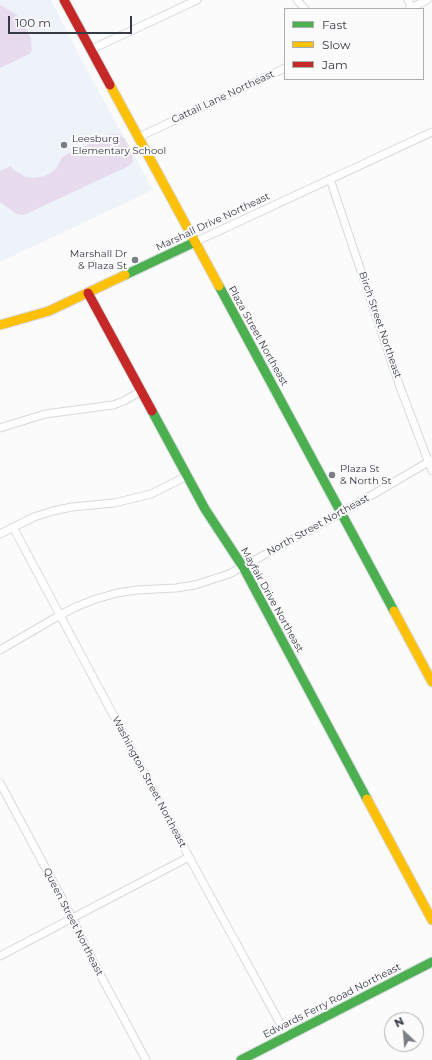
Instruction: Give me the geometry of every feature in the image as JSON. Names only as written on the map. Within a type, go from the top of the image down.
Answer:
[{"type":"main road","name":"Plaza Street Northeast","points":[[64,0],[432,682]]},
{"type":"main road","name":"Marshall Drive Northeast","points":[[0,325],[49,311],[194,242]]},
{"type":"main road","name":"Mayfair Drive Northeast","points":[[88,293],[205,509],[243,567],[432,920]]},
{"type":"main road","name":"Edwards Ferry Road Northeast","points":[[241,1060],[432,962]]},
{"type":"street","points":[[90,50],[197,0]]},
{"type":"street","points":[[297,0],[304,8]]},
{"type":"street","points":[[408,0],[410,8],[427,0]]},
{"type":"street","name":"Cattail Lane Northeast","points":[[139,137],[284,68]]},
{"type":"street","name":"Marshall Drive Northeast","points":[[194,242],[432,132]]},
{"type":"street","name":"Birch Street Northeast","points":[[330,179],[400,387],[430,461],[432,471]]},
{"type":"street","points":[[0,428],[45,414],[113,405],[124,401],[141,391]]},
{"type":"street","name":"North Street Northeast","points":[[0,650],[60,615],[90,601],[117,593],[195,585],[229,574],[341,513],[430,461]]},
{"type":"street","points":[[0,534],[34,517],[53,511],[72,507],[133,500],[152,494],[187,476]]},
{"type":"street","name":"Washington Street Northeast","points":[[13,527],[189,857],[287,1036]]},
{"type":"street","name":"Queen Street Northeast","points":[[0,784],[146,1060]]},
{"type":"street","points":[[0,956],[189,857]]},
{"type":"shaded area","name":"Leesburg Elementary School","points":[[0,0],[51,0],[87,70],[153,190],[0,262]]},
{"type":"shaded area","points":[[0,5],[16,14],[23,22],[31,38],[32,50],[30,54],[0,68]]},
{"type":"shaded area","points":[[110,134],[117,134],[125,139],[132,155],[133,162],[129,166],[24,215],[15,213],[0,202],[0,171],[11,166],[14,170],[26,177],[42,177],[56,169],[62,157]]},
{"type":"traffic: fast","points":[[125,275],[195,242]]},
{"type":"traffic: fast","points":[[219,286],[394,611]]},
{"type":"traffic: fast","points":[[152,411],[205,509],[243,567],[367,799]]},
{"type":"traffic: fast","points":[[241,1060],[432,962]]},
{"type":"traffic: slow","points":[[110,85],[219,286]]},
{"type":"traffic: slow","points":[[0,325],[49,311],[125,275]]},
{"type":"traffic: slow","points":[[394,611],[432,682]]},
{"type":"traffic: slow","points":[[367,799],[432,920]]},
{"type":"traffic: jam","points":[[64,0],[110,85]]},
{"type":"traffic: jam","points":[[88,293],[152,411]]},
{"type":"place","name":"Leesburg Elementary School","points":[[64,145]]},
{"type":"place","name":"Marshall Dr & Plaza St","points":[[135,260]]},
{"type":"place","name":"Plaza St & North St","points":[[332,475]]}]
